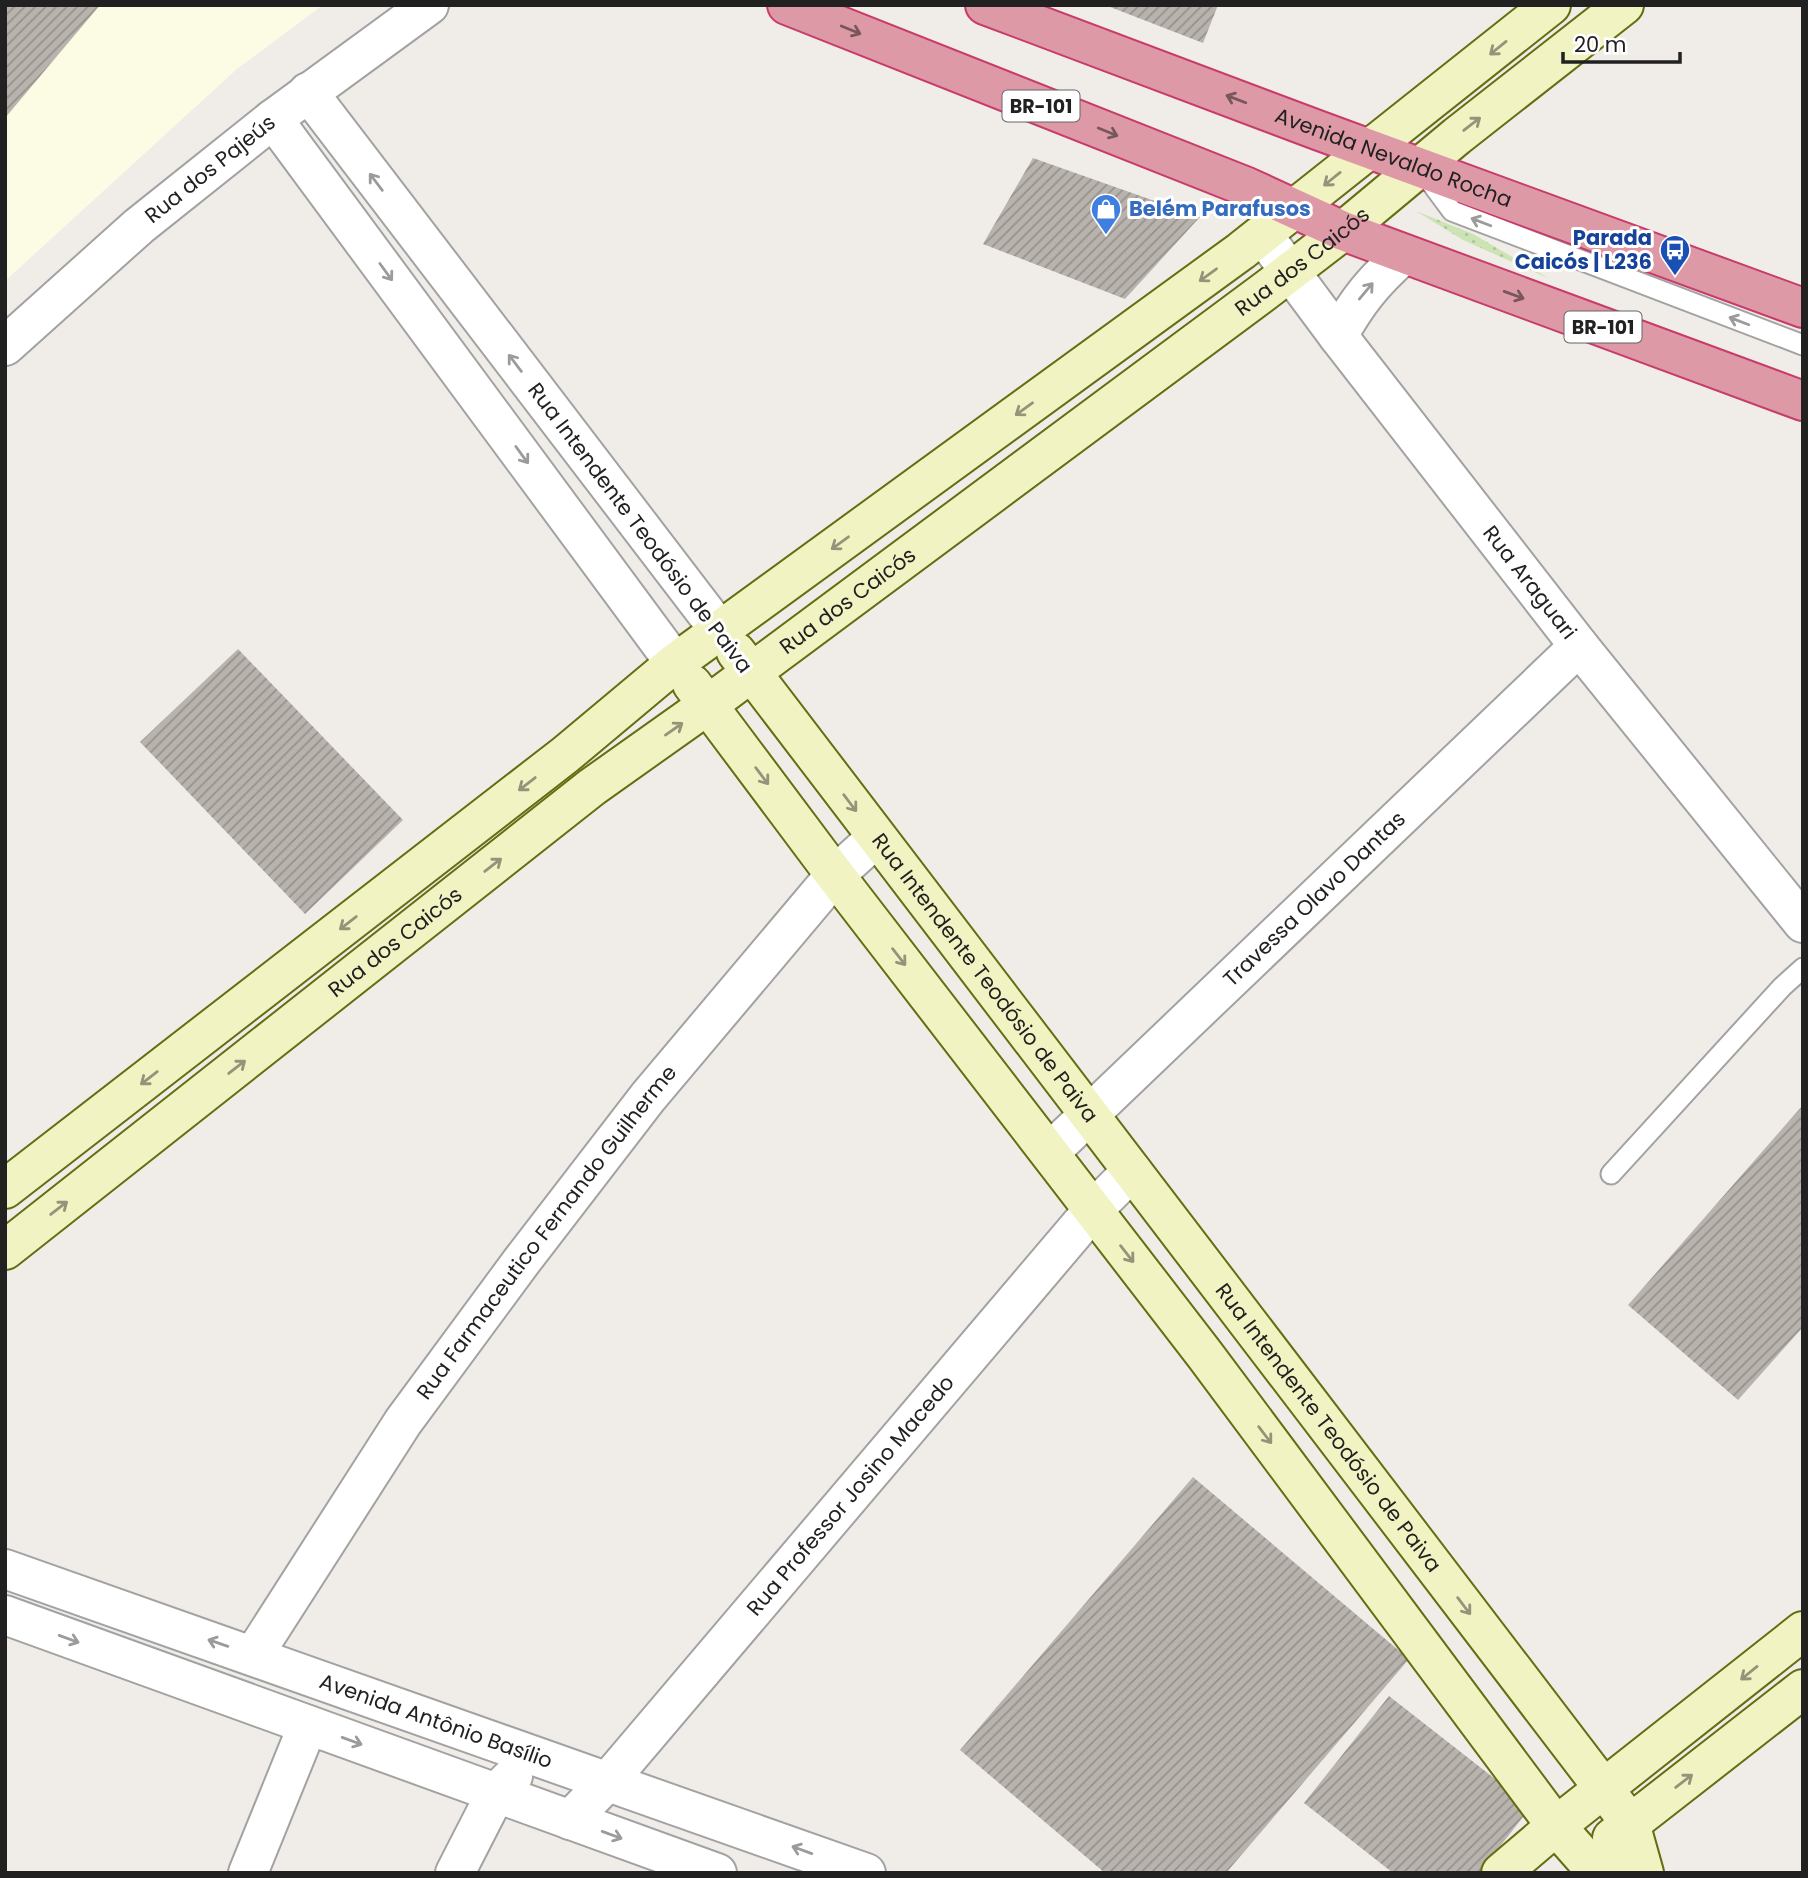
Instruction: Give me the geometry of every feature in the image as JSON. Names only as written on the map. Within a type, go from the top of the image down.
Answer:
[{"type":"highway","name":"BR-101","points":[[787,5],[1247,187],[1343,231],[1803,401]]},
{"type":"highway","name":"Avenida Nevaldo Rocha","points":[[985,5],[1803,308]]},
{"type":"street","name":"Rua dos Pajeús","points":[[5,346],[139,226],[308,92],[429,5]]},
{"type":"street","points":[[5,1189],[565,755],[675,663],[1263,235],[1551,5]]},
{"type":"street","name":"Rua dos Caicós","points":[[5,1250],[592,787],[709,704],[1291,271],[1624,5]]},
{"type":"street","name":"Rua Intendente Teodósio de Paiva","points":[[308,92],[1630,1823],[1644,1873]]},
{"type":"street","points":[[273,119],[675,663],[1205,1355],[1590,1868],[1630,1823],[1803,1689]]},
{"type":"street","name":"Rua Araguari","points":[[1263,235],[1338,336],[1579,646],[1803,923]]},
{"type":"street","points":[[1338,336],[1357,302],[1404,254]]},
{"type":"street","name":"Travessa Olavo Dantas","points":[[1050,1152],[1579,646]]},
{"type":"street","points":[[565,755],[592,787]]},
{"type":"street","name":"Rua Farmaceutico Fernando Guilherme","points":[[253,1656],[403,1422],[521,1262],[648,1097],[835,875],[876,838]]},
{"type":"street","name":"Rua Professor Josino Macedo","points":[[570,1820],[609,1780],[1093,1210],[1132,1171]]},
{"type":"street","points":[[1205,1355],[1246,1320]]},
{"type":"street","name":"Avenida Antônio Basílio","points":[[5,1569],[609,1780],[866,1873]]},
{"type":"street","points":[[5,1615],[717,1873]]},
{"type":"street","points":[[1501,1873],[1556,1826],[1803,1631]]},
{"type":"street","points":[[248,1873],[308,1725]]},
{"type":"street","points":[[456,1873],[496,1793],[533,1754]]},
{"type":"lane","points":[[1419,167],[1452,211],[1803,345]]},
{"type":"lane","points":[[1611,1174],[1782,987],[1803,968]]},
{"type":"shaded area","points":[[5,5],[323,5],[238,68],[5,281]]},
{"type":"green space","points":[[1416,211],[1473,234],[1550,279],[1463,240]]},
{"type":"building","points":[[5,5],[100,5],[5,118]]},
{"type":"building","points":[[1105,5],[1218,5],[1203,43]]},
{"type":"building","points":[[1033,158],[1200,217],[1125,299],[983,244]]},
{"type":"building","points":[[238,649],[403,820],[305,914],[140,742]]},
{"type":"building","points":[[1803,1105],[1803,1327],[1738,1400],[1628,1305]]},
{"type":"building","points":[[1193,1477],[1409,1659],[1226,1873],[1105,1873],[960,1750]]},
{"type":"building","points":[[1389,1696],[1531,1807],[1479,1873],[1393,1873],[1304,1803]]},
{"type":"place","name":"Belém Parafusos","points":[[1106,236]]},
{"type":"place","name":"Parada Caicós | L236","points":[[1675,277]]}]
